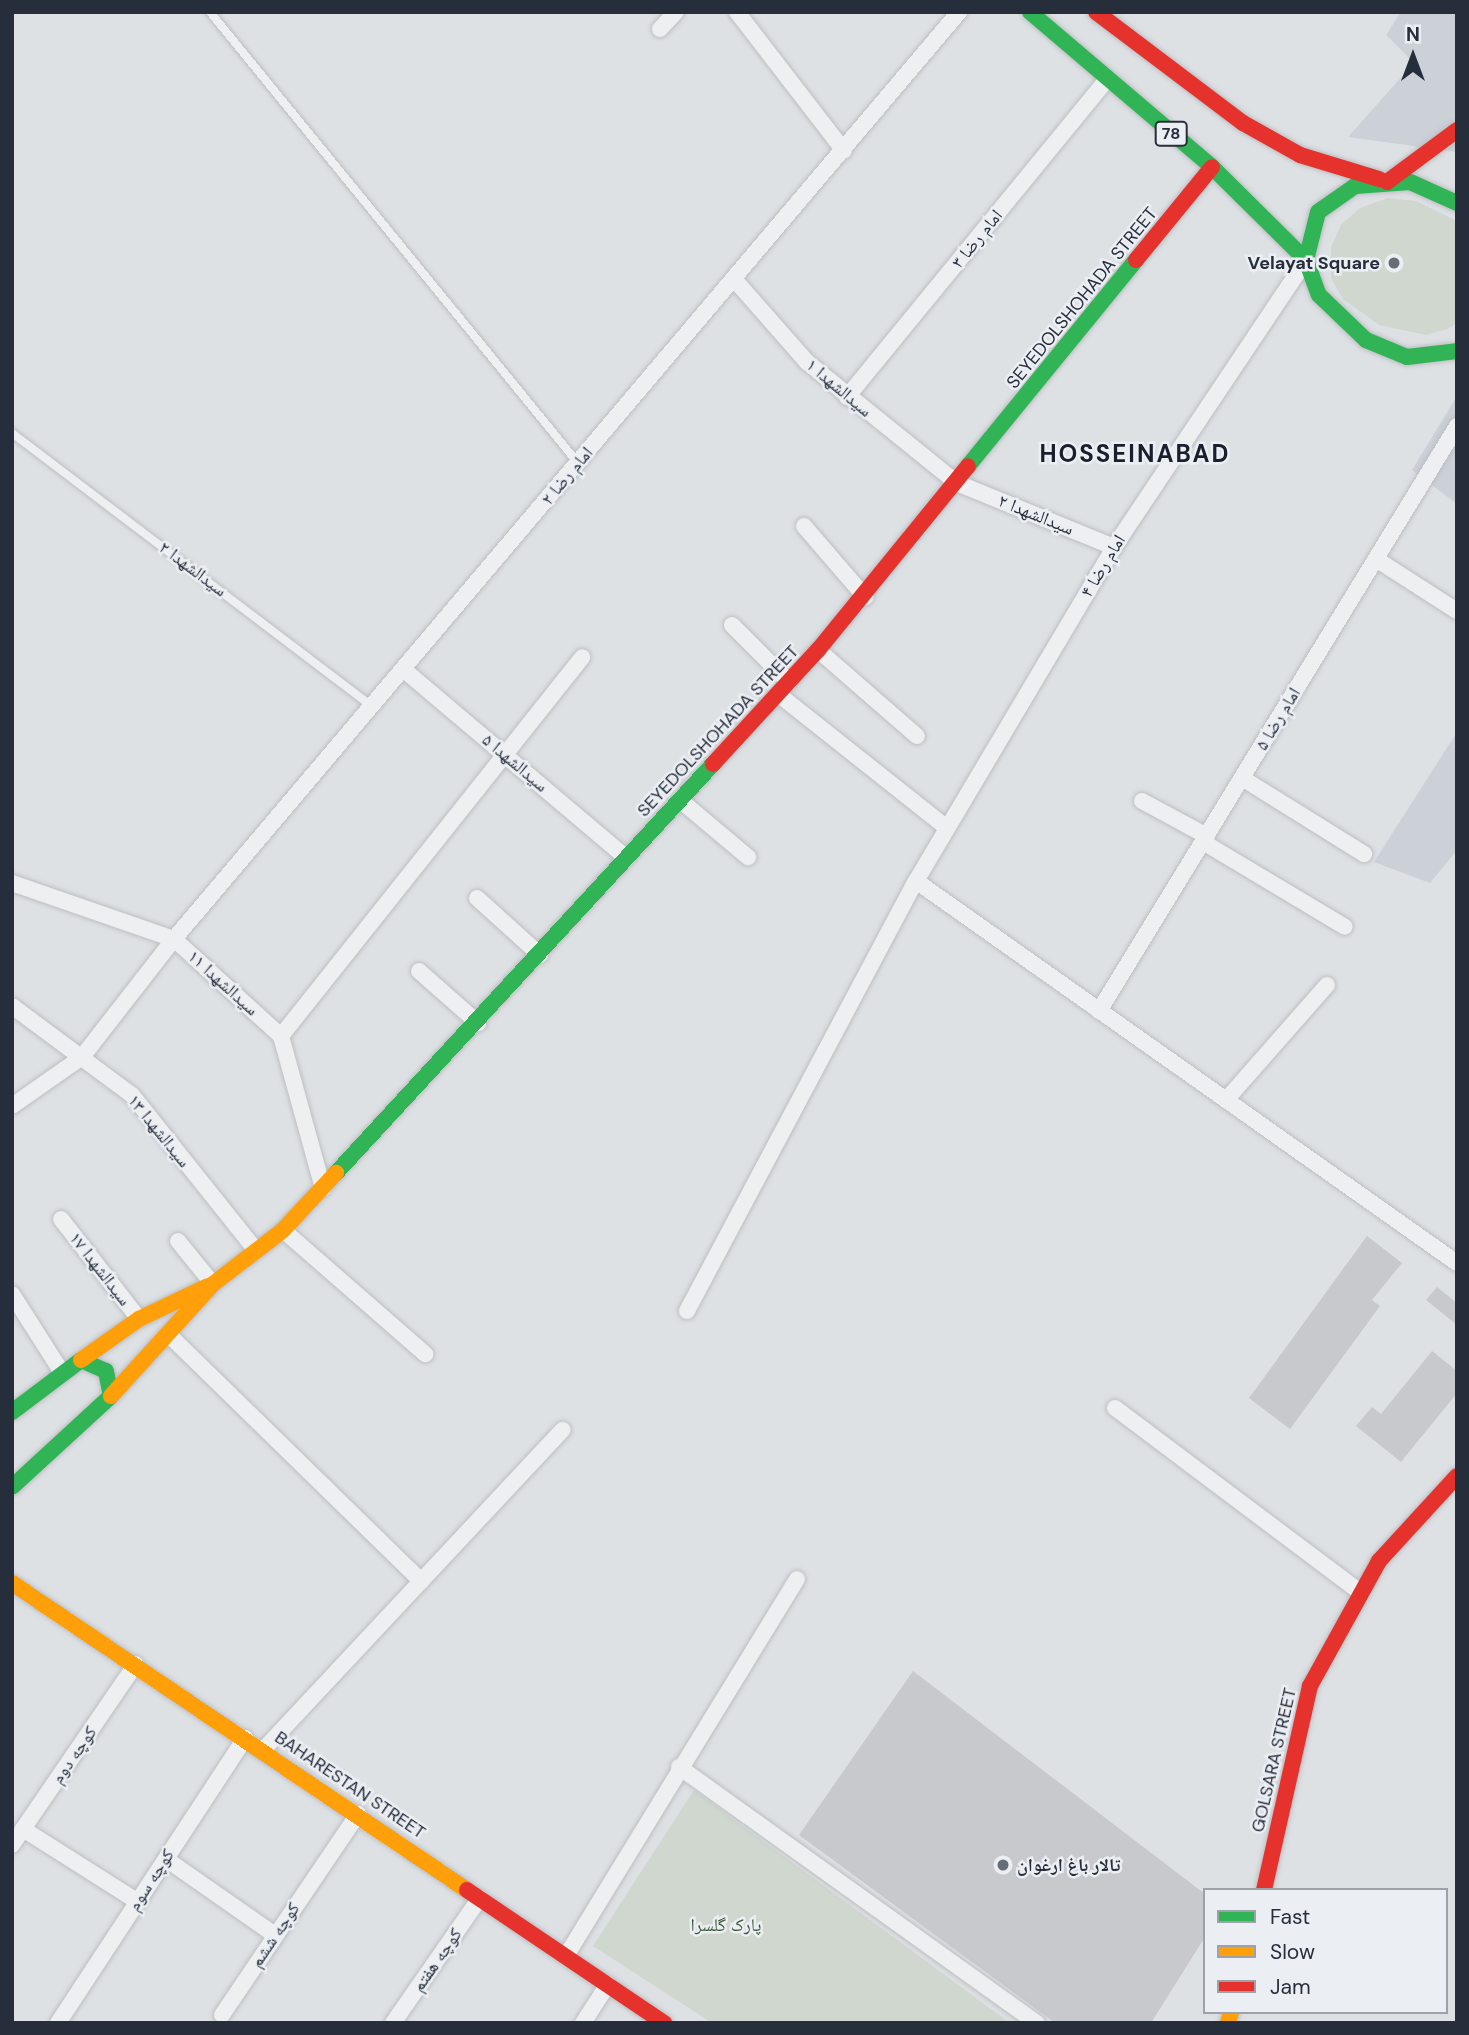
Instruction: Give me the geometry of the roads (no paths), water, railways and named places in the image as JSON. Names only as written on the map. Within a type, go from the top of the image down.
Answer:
[{"type":"street","points":[[660,29],[676,12]]},
{"type":"street","points":[[737,12],[844,151]]},
{"type":"street","name":"امام رضا ۲","points":[[12,1107],[82,1057],[174,939],[960,12]]},
{"type":"street","name":"78","points":[[1030,12],[1106,81],[1212,167],[1306,260],[1319,295],[1357,334],[1407,357],[1457,362]]},
{"type":"street","points":[[1096,12],[1243,123],[1300,155],[1387,182]]},
{"type":"street","name":"امام رضا ۳","points":[[847,397],[1106,81]]},
{"type":"street","points":[[1387,182],[1457,130]]},
{"type":"street","name":"SEYEDOLSHOHADA STREET","points":[[213,1284],[282,1230],[323,1188],[478,1023],[818,650],[865,597],[1212,167]]},
{"type":"street","points":[[1306,260],[1318,212],[1337,194],[1387,182],[1410,182],[1457,203]]},
{"type":"street","name":"امام رضا ۴","points":[[687,1311],[916,881],[947,828],[1114,547],[1306,260]]},
{"type":"street","name":"سیدالشهدا ۱","points":[[734,279],[807,362],[847,397],[957,482]]},
{"type":"street","name":"78","points":[[1430,358],[1457,351]]},
{"type":"street","name":"امام رضا ۵","points":[[1099,1011],[1457,426]]},
{"type":"street","name":"سیدالشهدا ۲","points":[[957,482],[1114,547]]},
{"type":"street","points":[[804,526],[865,597]]},
{"type":"street","points":[[1376,559],[1457,611]]},
{"type":"street","points":[[732,625],[789,682]]},
{"type":"street","points":[[818,650],[916,736]]},
{"type":"street","points":[[323,1188],[281,1037],[582,657]]},
{"type":"street","name":"سیدالشهدا ۵","points":[[403,669],[627,858]]},
{"type":"street","points":[[778,694],[947,828]]},
{"type":"street","points":[[1242,778],[1364,854]]},
{"type":"street","points":[[680,800],[748,857]]},
{"type":"street","points":[[1142,802],[1345,927]]},
{"type":"street","points":[[916,881],[1457,1263]]},
{"type":"street","name":"سیدالشهدا ۱۱","points":[[12,883],[174,939],[281,1037]]},
{"type":"street","points":[[477,898],[540,955]]},
{"type":"street","points":[[419,971],[478,1023]]},
{"type":"street","points":[[1226,1100],[1327,985]]},
{"type":"street","name":"سیدالشهدا ۱۳","points":[[12,1006],[132,1095],[255,1250]]},
{"type":"street","name":"سیدالشهدا ۱۷","points":[[61,1219],[139,1319]]},
{"type":"street","points":[[282,1230],[425,1354]]},
{"type":"street","points":[[178,1241],[213,1284]]},
{"type":"street","points":[[12,1412],[61,1371],[139,1319],[213,1284]]},
{"type":"street","points":[[12,1487],[111,1396],[213,1284]]},
{"type":"street","points":[[12,1294],[61,1371]]},
{"type":"street","points":[[168,1334],[421,1581]]},
{"type":"street","points":[[81,1360],[106,1371],[111,1396]]},
{"type":"street","points":[[1115,1408],[1361,1593]]},
{"type":"street","points":[[264,1749],[562,1430]]},
{"type":"street","name":"GOLSARA STREET","points":[[1265,1888],[1310,1686],[1379,1561],[1457,1476]]},
{"type":"street","points":[[566,1956],[679,1767],[797,1579]]},
{"type":"street","name":"BAHARESTAN STREET","points":[[14,1586],[264,1749],[664,2023]]},
{"type":"street","name":"کوچه دوم","points":[[12,1845],[136,1664]]},
{"type":"street","name":"کوچه سوم","points":[[58,2023],[244,1738]]},
{"type":"street","points":[[679,1767],[1037,2023]]},
{"type":"street","name":"کوچه ششم","points":[[222,2015],[327,1855],[358,1814]]},
{"type":"street","points":[[23,1829],[138,1901]]},
{"type":"street","points":[[166,1859],[275,1935]]},
{"type":"street","name":"کوچه هفتم","points":[[399,2021],[480,1898]]},
{"type":"street","points":[[583,2023],[608,1984]]},
{"type":"lane","points":[[211,12],[578,463]]},
{"type":"lane","name":"سیدالشهدا ۲","points":[[12,433],[372,706]]},
{"type":"place","name":"Velayat Square","points":[[1394,263]]},
{"type":"place","name":"تالار باغ ارغوان","points":[[1003,1865]]},
{"type":"district","name":"HOSSEINABAD","points":[[1135,454]]},
{"type":"park label","name":"پارک گلسرا","points":[[726,1925]]}]
